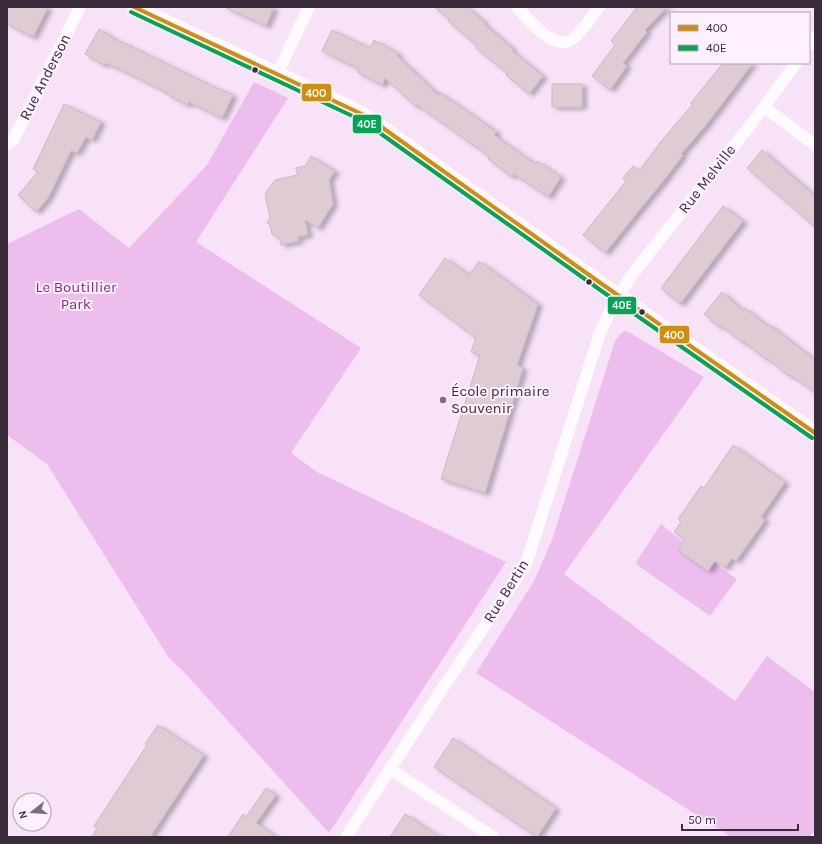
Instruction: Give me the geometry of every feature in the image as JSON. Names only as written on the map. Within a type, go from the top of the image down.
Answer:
[{"type":"street","name":"Rue Anderson","points":[[7,144],[13,140],[80,7]]},
{"type":"street","points":[[134,7],[366,116],[815,433]]},
{"type":"street","points":[[277,74],[309,7]]},
{"type":"street","points":[[516,7],[549,39],[560,43],[567,42],[574,37],[599,7]]},
{"type":"street","name":"Rue Melville","points":[[619,295],[631,276],[764,107],[795,64]]},
{"type":"street","points":[[764,107],[815,145]]},
{"type":"street","name":"Rue Bertin","points":[[346,837],[527,561],[600,332],[619,295]]},
{"type":"street","points":[[390,769],[493,837]]},
{"type":"green space","name":"Le Boutillier Park","points":[[254,82],[288,98],[196,242],[361,348],[291,453],[317,472],[506,562],[329,833],[184,672],[169,658],[47,464],[7,435],[7,244],[79,209],[129,248],[207,165]]},
{"type":"green space","points":[[625,331],[704,377],[564,574],[735,701],[767,656],[815,692],[815,830],[809,837],[731,837],[476,673],[534,581],[552,540],[615,341],[621,333]]},
{"type":"green space","points":[[661,524],[683,542],[678,550],[708,571],[715,561],[715,564],[737,579],[710,616],[636,564]]},
{"type":"building","points":[[7,7],[48,7],[33,37],[7,24]]},
{"type":"building","points":[[224,7],[274,7],[266,26]]},
{"type":"building","points":[[434,7],[467,7],[513,49],[512,51],[543,76],[529,94],[506,75],[508,74],[476,48],[477,46]]},
{"type":"building","points":[[637,7],[667,7],[645,30],[647,32],[623,63],[627,66],[610,90],[592,76],[615,45],[611,41]]},
{"type":"building","points":[[99,29],[121,43],[122,42],[233,95],[222,118],[189,102],[187,105],[167,94],[168,93],[132,75],[106,63],[104,65],[85,54]]},
{"type":"building","points":[[332,30],[370,48],[374,40],[398,53],[397,56],[438,95],[439,92],[497,132],[494,135],[535,164],[537,161],[561,177],[548,197],[514,174],[512,177],[488,159],[490,157],[417,105],[416,107],[385,78],[382,85],[357,72],[359,69],[322,51]]},
{"type":"building","points":[[722,64],[752,64],[706,125],[681,154],[683,155],[664,180],[605,253],[583,235],[626,181],[623,178],[633,166],[639,171],[662,140],[692,105],[691,103]]},
{"type":"building","points":[[552,84],[582,84],[582,107],[552,107]]},
{"type":"building","points":[[64,104],[101,122],[92,140],[86,137],[77,153],[71,151],[48,198],[36,212],[18,195],[38,172],[33,169]]},
{"type":"building","points":[[762,150],[815,196],[815,227],[747,168]]},
{"type":"building","points":[[311,156],[335,171],[329,180],[333,204],[318,228],[305,220],[308,235],[298,237],[299,241],[281,245],[280,239],[272,234],[270,225],[267,223],[270,217],[265,194],[275,180],[298,175],[296,168],[305,166]]},
{"type":"building","points":[[723,206],[743,221],[680,304],[661,288]]},
{"type":"building","points":[[445,258],[469,275],[479,261],[538,304],[517,365],[523,368],[485,493],[441,479],[480,355],[471,352],[476,338],[419,295]]},
{"type":"building","points":[[722,292],[743,311],[745,308],[767,326],[768,324],[815,360],[815,392],[790,375],[789,376],[720,325],[719,327],[704,314]]},
{"type":"building","points":[[733,445],[785,482],[761,517],[765,520],[736,561],[732,558],[725,568],[715,561],[708,571],[678,550],[685,540],[674,532],[681,522],[678,519],[701,486],[704,488]]},
{"type":"building","points":[[158,725],[204,755],[150,837],[92,837],[97,828],[94,826],[147,745],[145,744]]},
{"type":"building","points":[[453,738],[556,808],[537,837],[434,767]]},
{"type":"building","points":[[266,788],[276,795],[256,823],[277,837],[228,837],[243,814],[246,817]]},
{"type":"building","points":[[405,814],[440,837],[390,837]]},
{"type":"transit line","name":"40O","points":[[134,7],[366,116],[599,282],[815,433]]},
{"type":"transit line","name":"40E","points":[[131,12],[363,121],[596,287],[812,438]]},
{"type":"place","name":"École primaire Souvenir","points":[[443,400]]}]
